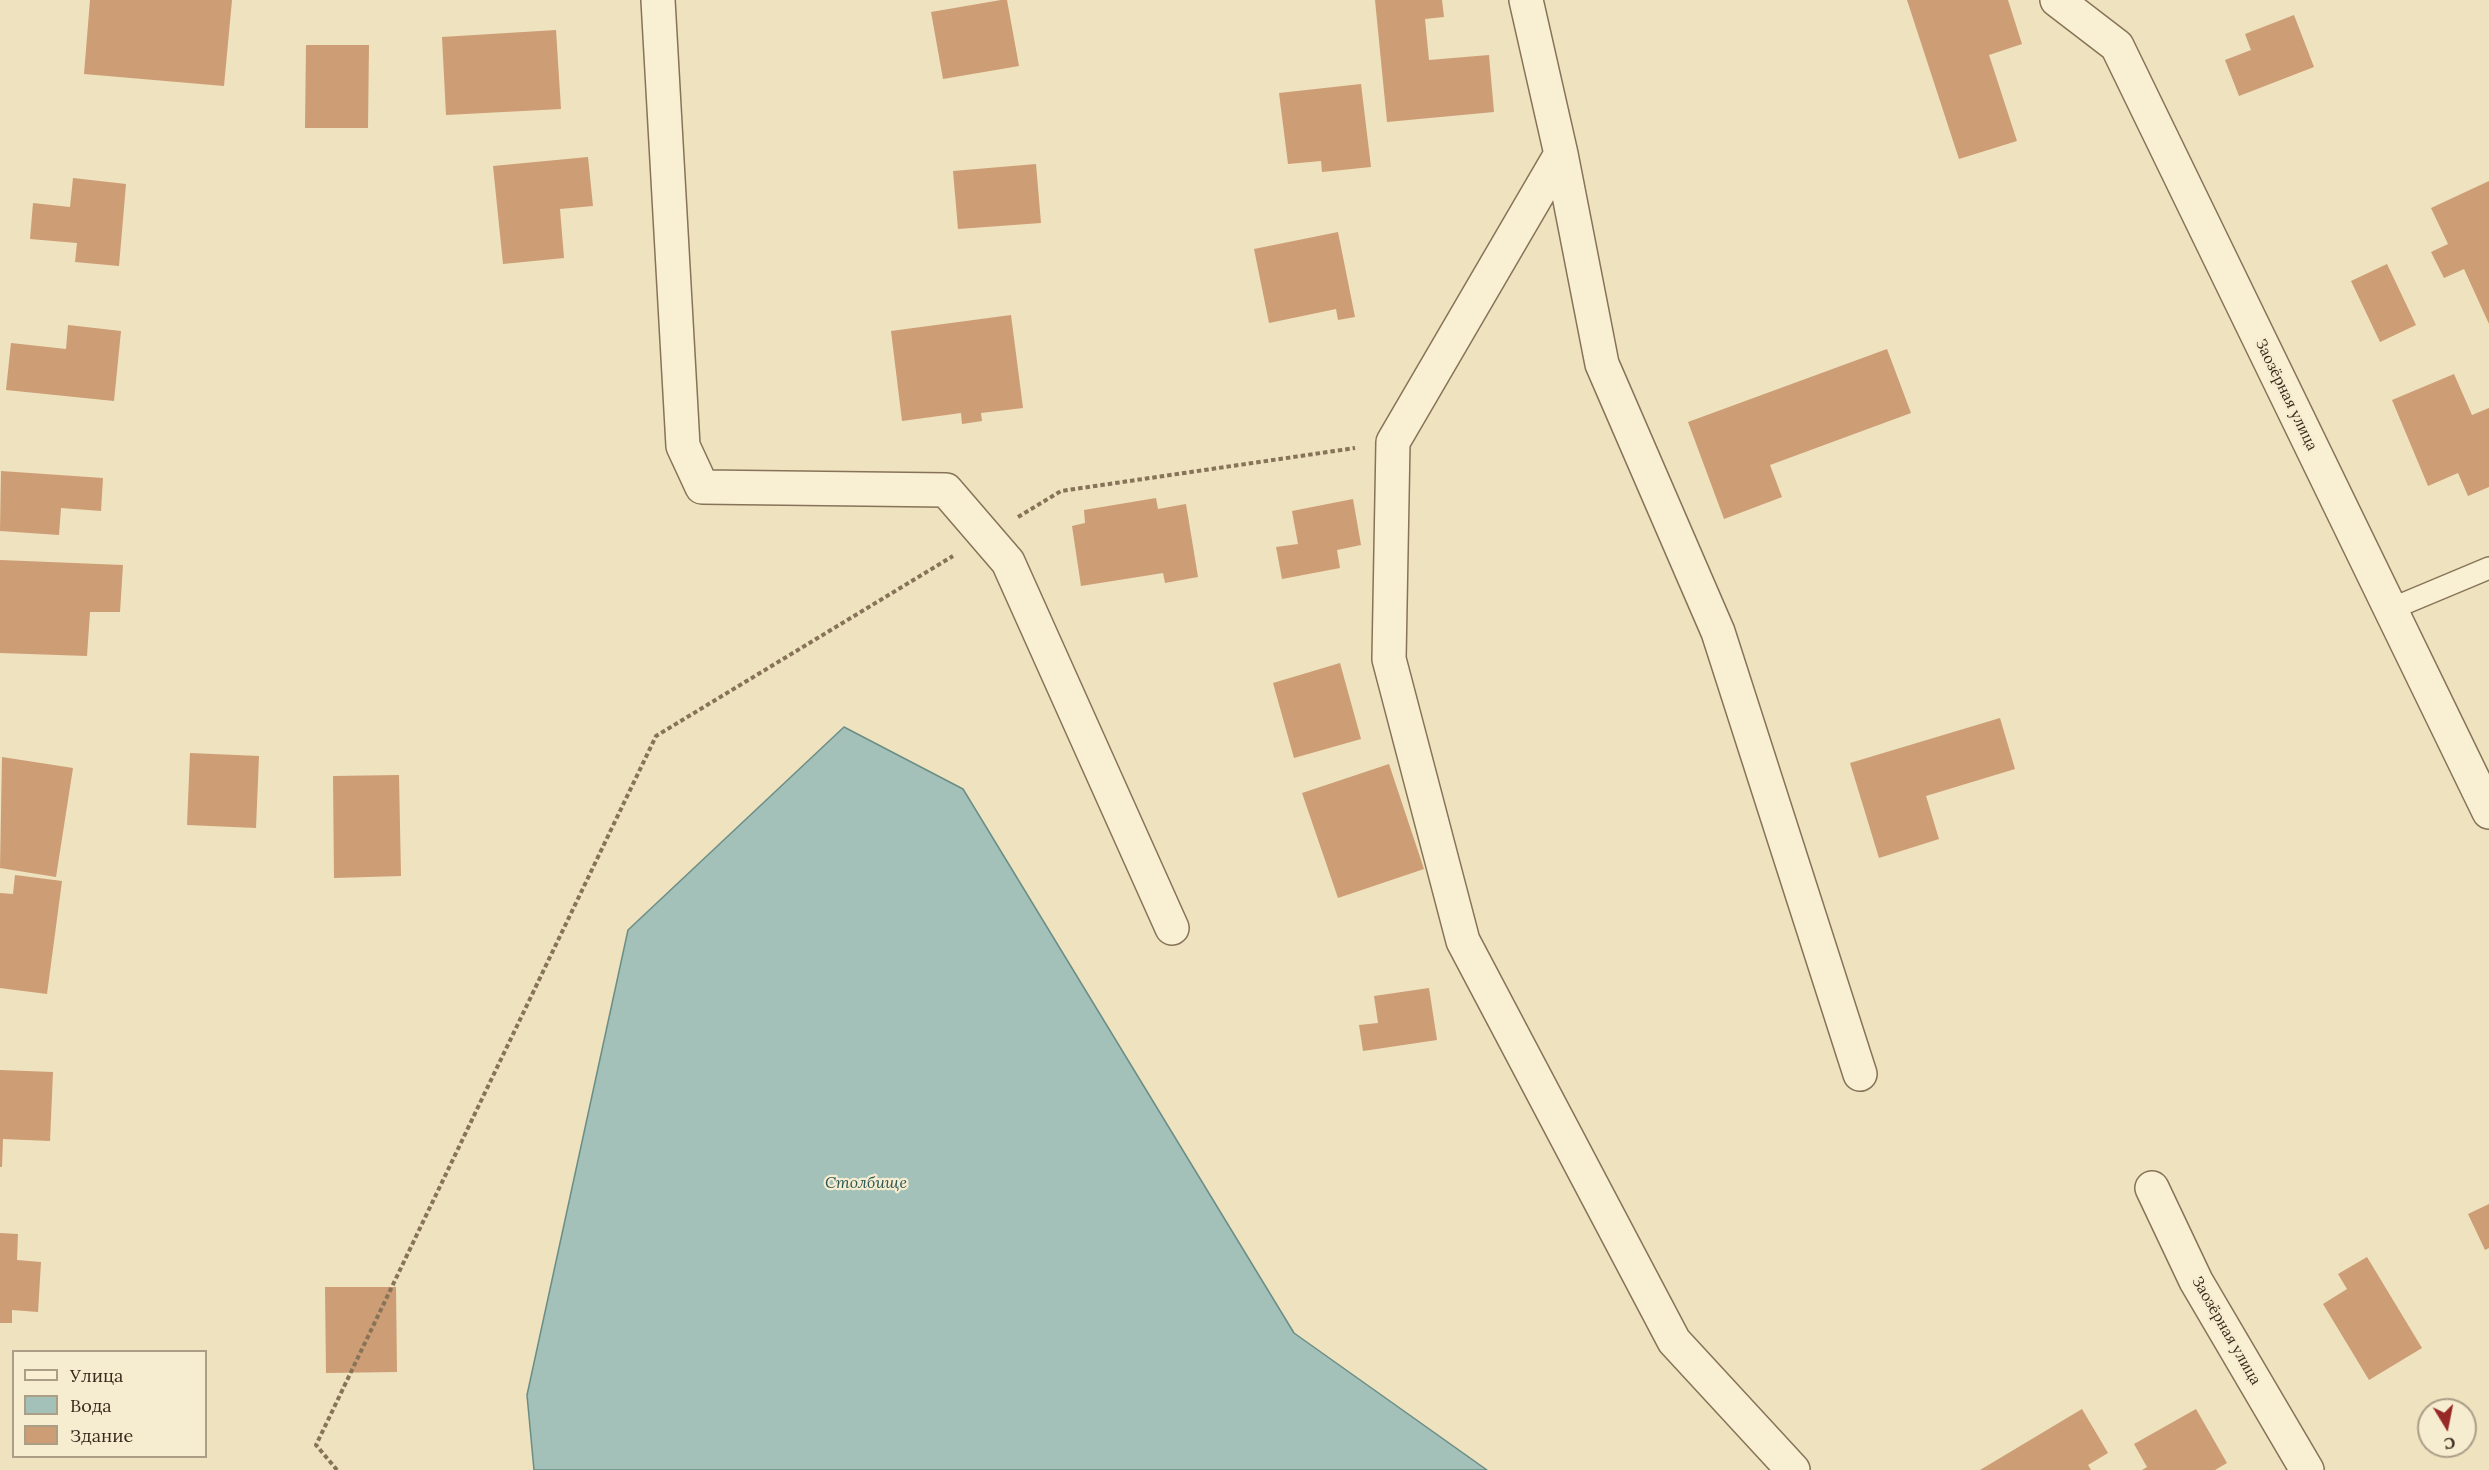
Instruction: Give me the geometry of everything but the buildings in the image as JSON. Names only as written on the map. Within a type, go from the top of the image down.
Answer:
[{"type":"street","points":[[658,0],[683,446],[702,487],[946,490],[1008,562],[1172,928]]},
{"type":"street","points":[[1526,0],[1561,154],[1602,364],[1718,632],[1860,1074]]},
{"type":"street","name":"Заозёрная улица","points":[[2057,0],[2117,46],[2489,812]]},
{"type":"street","points":[[1561,154],[1393,442],[1389,659],[1463,941],[1674,1341],[1793,1470]]},
{"type":"street","name":"Заозёрная улица","points":[[2152,1188],[2196,1281],[2307,1470]]},
{"type":"lane","points":[[2391,609],[2489,568]]},
{"type":"path","points":[[1010,522],[1061,491],[1393,442]]},
{"type":"path","points":[[337,1470],[316,1445],[656,736],[959,552]]},
{"type":"water","name":"Столбище","points":[[844,727],[963,789],[1294,1333],[1487,1470],[534,1470],[527,1395],[628,930]]}]
